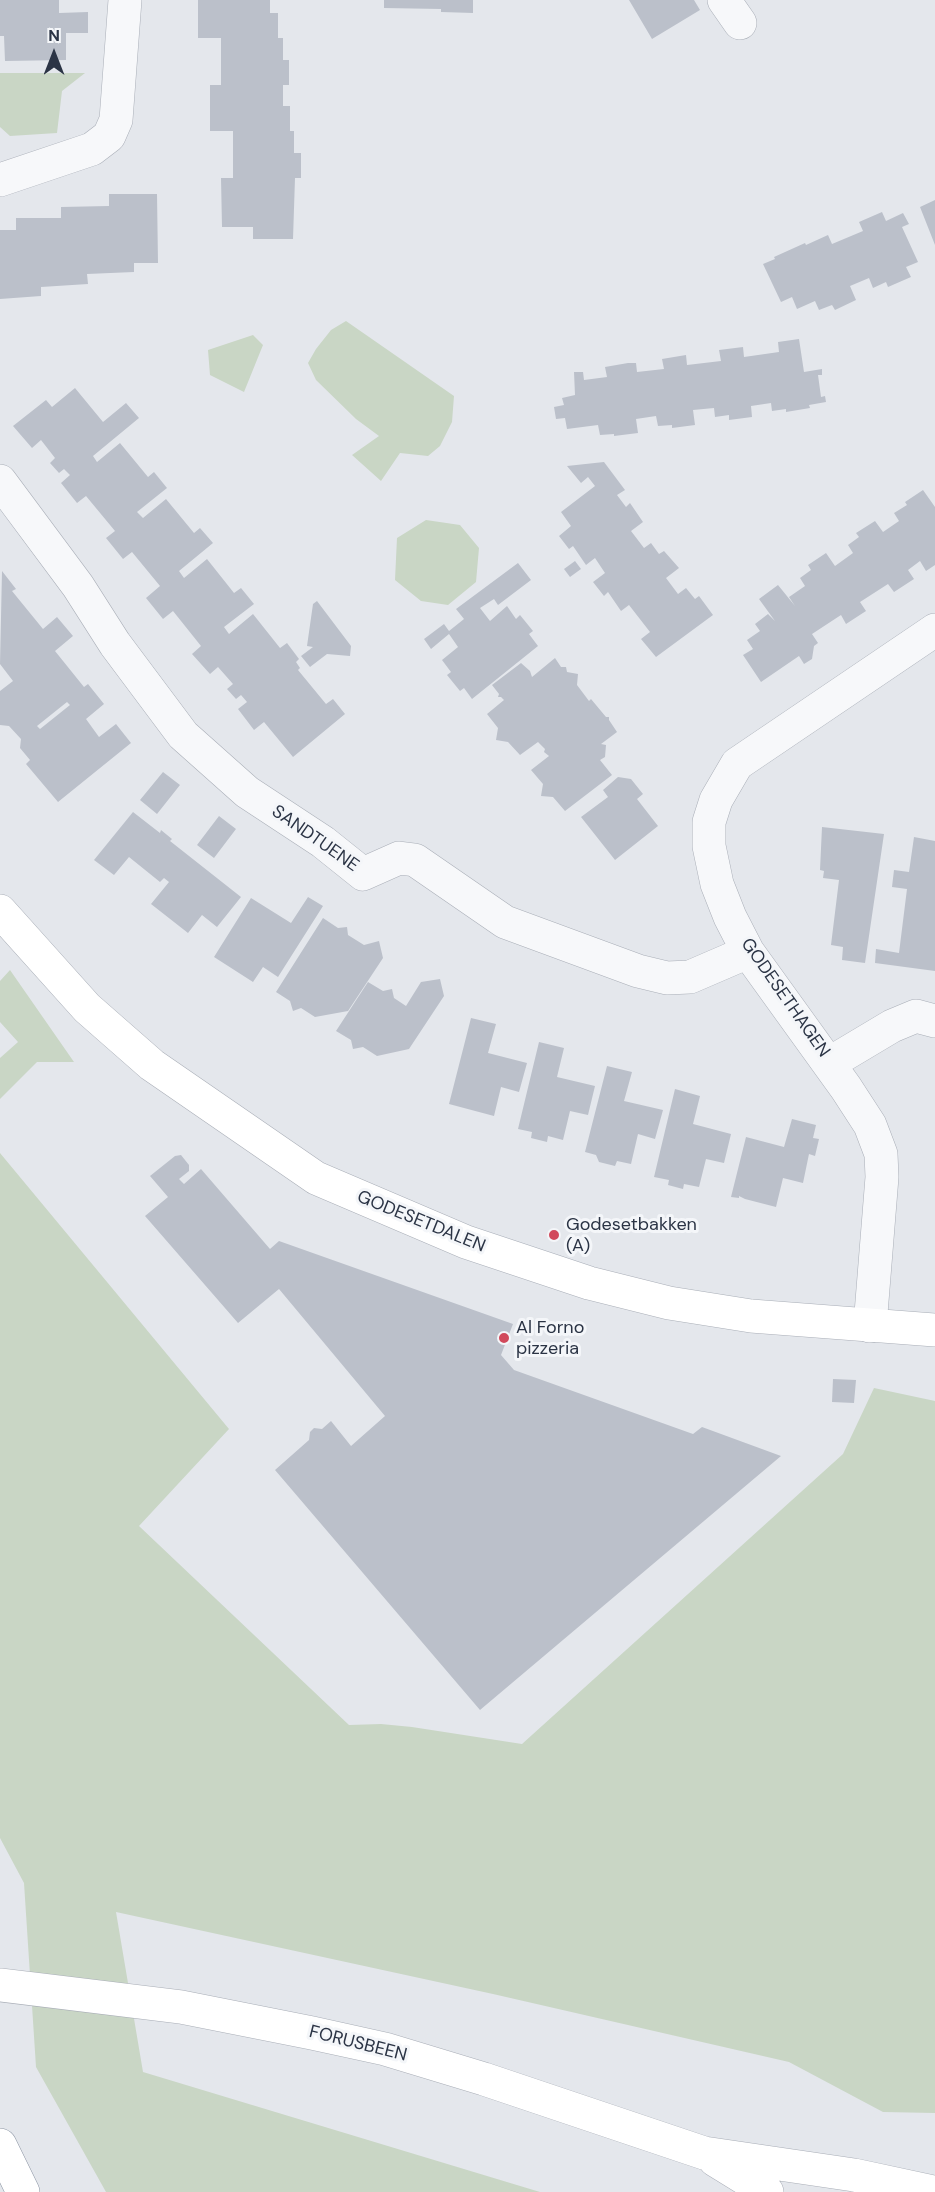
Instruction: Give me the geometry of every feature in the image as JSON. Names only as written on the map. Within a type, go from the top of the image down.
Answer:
[{"type":"main road","name":"GODESETDALEN","points":[[0,911],[87,1008],[152,1065],[316,1178],[466,1242],[589,1283],[669,1303],[751,1316],[935,1330]]},
{"type":"main road","name":"FORUSBEEN","points":[[0,1985],[182,2007],[385,2049],[571,2107],[704,2153],[854,2175],[933,2192]]},
{"type":"main road","points":[[0,2145],[23,2192]]},
{"type":"main road","name":"FORUSBEEN","points":[[704,2153],[767,2192]]},
{"type":"street","points":[[0,180],[92,149],[109,136],[116,120],[125,0]]},
{"type":"street","name":"SANDTUENE","points":[[0,481],[78,586],[115,644],[183,735],[247,792],[329,847],[363,874],[399,858],[415,860],[505,922],[628,967],[667,978],[690,977],[748,952]]},
{"type":"street","name":"GODESETHAGEN","points":[[870,1326],[882,1177],[881,1154],[870,1125],[830,1063],[748,952],[730,917],[717,884],[709,846],[710,822],[716,800],[737,764],[935,630]]},
{"type":"street","points":[[830,1063],[892,1026],[916,1016],[935,1021]]},
{"type":"green space","points":[[0,73],[85,73],[62,91],[57,133],[10,136],[0,127]]},
{"type":"green space","points":[[346,321],[454,396],[452,422],[440,446],[428,456],[400,453],[381,481],[352,455],[379,436],[356,419],[316,380],[308,363],[331,330]]},
{"type":"green space","points":[[253,335],[263,345],[244,392],[210,375],[208,350]]},
{"type":"green space","points":[[426,520],[460,525],[479,548],[476,582],[448,605],[421,601],[395,580],[397,538]]},
{"type":"green space","points":[[10,970],[74,1062],[37,1062],[0,1099],[0,1058],[18,1042],[0,1022],[0,981]]},
{"type":"green space","points":[[0,1153],[229,1429],[139,1526],[349,1725],[381,1724],[412,1727],[522,1744],[843,1454],[874,1388],[935,1401],[935,2113],[883,2112],[789,2062],[493,1994],[116,1912],[143,2072],[540,2192],[106,2192],[36,2067],[24,1883],[0,1838]]},
{"type":"building","points":[[0,0],[59,0],[59,13],[88,12],[88,33],[66,33],[66,60],[5,61],[4,36],[0,36]]},
{"type":"building","points":[[198,0],[270,0],[270,13],[278,13],[278,38],[283,38],[283,60],[289,60],[289,85],[283,85],[283,106],[290,106],[290,131],[294,131],[294,153],[301,153],[301,178],[295,178],[293,239],[253,239],[253,227],[222,227],[221,178],[233,178],[233,131],[210,131],[210,85],[221,85],[221,38],[198,38]]},
{"type":"building","points":[[384,0],[473,0],[473,13],[441,12],[441,9],[384,8]]},
{"type":"building","points":[[629,0],[694,0],[700,10],[652,39]]},
{"type":"building","points":[[109,194],[157,194],[158,263],[134,263],[134,272],[87,274],[88,284],[41,287],[41,296],[0,299],[0,230],[16,230],[16,218],[61,218],[61,207],[109,206]]},
{"type":"building","points":[[935,200],[935,245],[920,207]]},
{"type":"building","points":[[882,212],[886,221],[903,213],[909,224],[902,227],[918,262],[906,267],[911,277],[888,287],[886,282],[873,288],[869,278],[850,286],[856,300],[835,310],[832,305],[819,310],[815,301],[797,309],[792,297],[781,302],[763,264],[805,243],[806,245],[828,235],[832,244],[863,231],[859,222]]},
{"type":"building","points":[[799,339],[804,372],[822,369],[822,375],[818,375],[821,397],[825,396],[826,402],[809,405],[810,408],[786,412],[786,409],[772,411],[771,403],[751,406],[752,417],[729,420],[729,415],[715,417],[714,408],[693,410],[695,425],[672,428],[672,425],[658,426],[656,416],[636,419],[638,433],[614,436],[614,434],[600,435],[598,425],[567,429],[565,418],[556,419],[554,407],[564,405],[562,398],[575,395],[574,372],[583,372],[584,380],[607,377],[605,367],[628,363],[636,363],[637,372],[664,369],[662,359],[686,355],[687,365],[721,361],[719,350],[743,347],[744,357],[779,352],[778,342]]},
{"type":"building","points":[[75,388],[103,422],[126,403],[139,418],[93,456],[97,462],[120,443],[148,477],[154,472],[167,488],[137,512],[143,518],[166,499],[194,533],[200,528],[213,543],[179,571],[184,578],[207,559],[234,593],[241,588],[254,604],[224,627],[229,634],[253,614],[280,648],[287,643],[299,659],[296,662],[300,668],[298,670],[326,704],[333,699],[345,714],[293,757],[264,722],[254,730],[238,709],[247,702],[241,695],[236,699],[227,689],[233,684],[218,667],[210,674],[192,654],[201,646],[173,611],[163,619],[146,598],[160,586],[132,552],[123,559],[106,538],[115,531],[86,496],[77,503],[61,483],[70,475],[64,469],[59,473],[50,463],[55,458],[41,440],[32,448],[13,426],[46,400],[52,407]]},
{"type":"building","points":[[604,462],[625,490],[617,495],[626,507],[630,503],[643,522],[631,531],[644,548],[651,543],[659,554],[664,551],[679,568],[666,578],[678,594],[686,588],[695,599],[699,596],[713,615],[656,657],[641,639],[650,632],[629,605],[621,611],[608,592],[604,596],[593,582],[605,573],[595,558],[586,565],[573,546],[569,549],[559,536],[571,526],[561,512],[595,486],[588,477],[581,483],[567,466]]},
{"type":"building","points":[[923,490],[935,507],[935,565],[926,571],[920,561],[908,570],[914,579],[894,592],[888,584],[860,602],[866,611],[846,624],[841,615],[812,634],[818,643],[814,646],[812,659],[804,664],[799,656],[761,682],[743,655],[753,649],[747,640],[760,631],[755,624],[768,614],[775,621],[759,599],[778,585],[795,606],[789,597],[805,586],[800,578],[811,570],[808,565],[826,553],[835,566],[853,553],[848,545],[859,537],[856,533],[875,521],[883,532],[899,521],[894,513],[907,505],[905,502]]},
{"type":"building","points":[[575,561],[581,569],[570,577],[564,569]]},
{"type":"building","points":[[518,563],[531,580],[498,605],[494,599],[480,608],[490,621],[507,606],[516,619],[520,615],[533,631],[529,634],[538,646],[472,699],[464,688],[460,691],[447,675],[451,672],[442,660],[458,647],[449,634],[431,649],[424,639],[444,624],[449,631],[464,619],[456,609]]},
{"type":"building","points":[[2,571],[16,589],[12,591],[43,629],[57,617],[73,636],[55,651],[84,687],[88,684],[104,704],[86,719],[99,737],[116,724],[131,743],[58,802],[26,764],[30,760],[20,748],[21,739],[9,726],[0,725],[0,691],[13,681],[0,664]],"holes":[[[67,702],[70,705],[40,729],[37,726]]]},
{"type":"building","points":[[317,601],[351,646],[350,656],[327,654],[310,667],[301,656],[313,647],[307,646],[313,604]]},
{"type":"building","points":[[555,658],[561,667],[566,667],[567,672],[578,674],[577,685],[589,701],[591,699],[606,717],[609,717],[617,732],[601,744],[606,745],[605,757],[600,760],[612,775],[565,811],[553,797],[541,796],[543,784],[531,770],[549,756],[544,752],[545,749],[538,742],[520,755],[508,742],[496,740],[498,728],[487,714],[504,700],[498,697],[499,694],[492,685],[521,663],[530,671],[532,677]]},
{"type":"building","points":[[163,772],[180,785],[157,814],[140,800]]},
{"type":"building","points":[[618,777],[631,779],[643,794],[637,799],[658,826],[615,860],[581,817],[608,797],[603,790]]},
{"type":"building","points":[[133,812],[160,833],[161,830],[172,839],[170,841],[241,897],[217,927],[202,915],[188,933],[151,904],[169,882],[164,878],[160,882],[129,857],[114,875],[94,860]]},
{"type":"building","points":[[219,816],[236,829],[214,858],[197,845]]},
{"type":"building","points":[[822,827],[884,834],[865,963],[842,960],[843,947],[831,945],[839,880],[823,878],[824,871],[820,870]]},
{"type":"building","points":[[914,837],[935,841],[935,971],[875,963],[876,949],[899,953],[907,889],[892,887],[894,870],[909,872]]},
{"type":"building","points":[[308,897],[323,906],[278,977],[263,967],[253,982],[214,957],[251,898],[291,923]]},
{"type":"building","points":[[323,918],[338,928],[347,927],[348,935],[364,945],[379,941],[383,958],[348,1011],[315,1017],[301,1008],[293,1011],[290,1001],[276,992]]},
{"type":"building","points":[[440,979],[444,996],[409,1049],[377,1056],[363,1047],[353,1049],[351,1040],[336,1031],[368,982],[383,991],[392,989],[394,998],[406,1006],[421,982]]},
{"type":"building","points":[[471,1018],[496,1024],[488,1053],[527,1063],[519,1092],[501,1087],[494,1116],[449,1104]]},
{"type":"building","points":[[539,1042],[564,1048],[557,1077],[595,1086],[588,1115],[570,1111],[563,1140],[548,1136],[547,1142],[531,1138],[532,1132],[518,1129]]},
{"type":"building","points":[[607,1066],[632,1072],[624,1101],[663,1110],[655,1139],[638,1134],[631,1164],[617,1161],[615,1166],[599,1162],[596,1155],[585,1152]]},
{"type":"building","points":[[675,1089],[700,1096],[693,1124],[731,1134],[724,1163],[706,1159],[699,1187],[684,1184],[683,1189],[668,1185],[669,1180],[654,1177]]},
{"type":"building","points":[[792,1119],[816,1125],[813,1138],[819,1139],[815,1156],[809,1154],[803,1183],[783,1178],[776,1207],[739,1196],[739,1198],[731,1197],[746,1137],[784,1147]]},
{"type":"building","points":[[181,1155],[189,1165],[189,1171],[179,1179],[184,1184],[201,1169],[270,1249],[279,1241],[513,1324],[501,1355],[514,1370],[693,1434],[702,1427],[781,1456],[480,1710],[275,1470],[309,1440],[310,1432],[314,1428],[322,1429],[331,1421],[351,1446],[385,1416],[279,1289],[238,1323],[145,1216],[168,1197],[150,1176],[175,1156]]},
{"type":"building","points":[[833,1379],[856,1380],[854,1403],[832,1402]]},
{"type":"place","name":"Godesetbakken (A)","points":[[554,1235]]},
{"type":"place","name":"Al Forno pizzeria","points":[[504,1338]]}]
